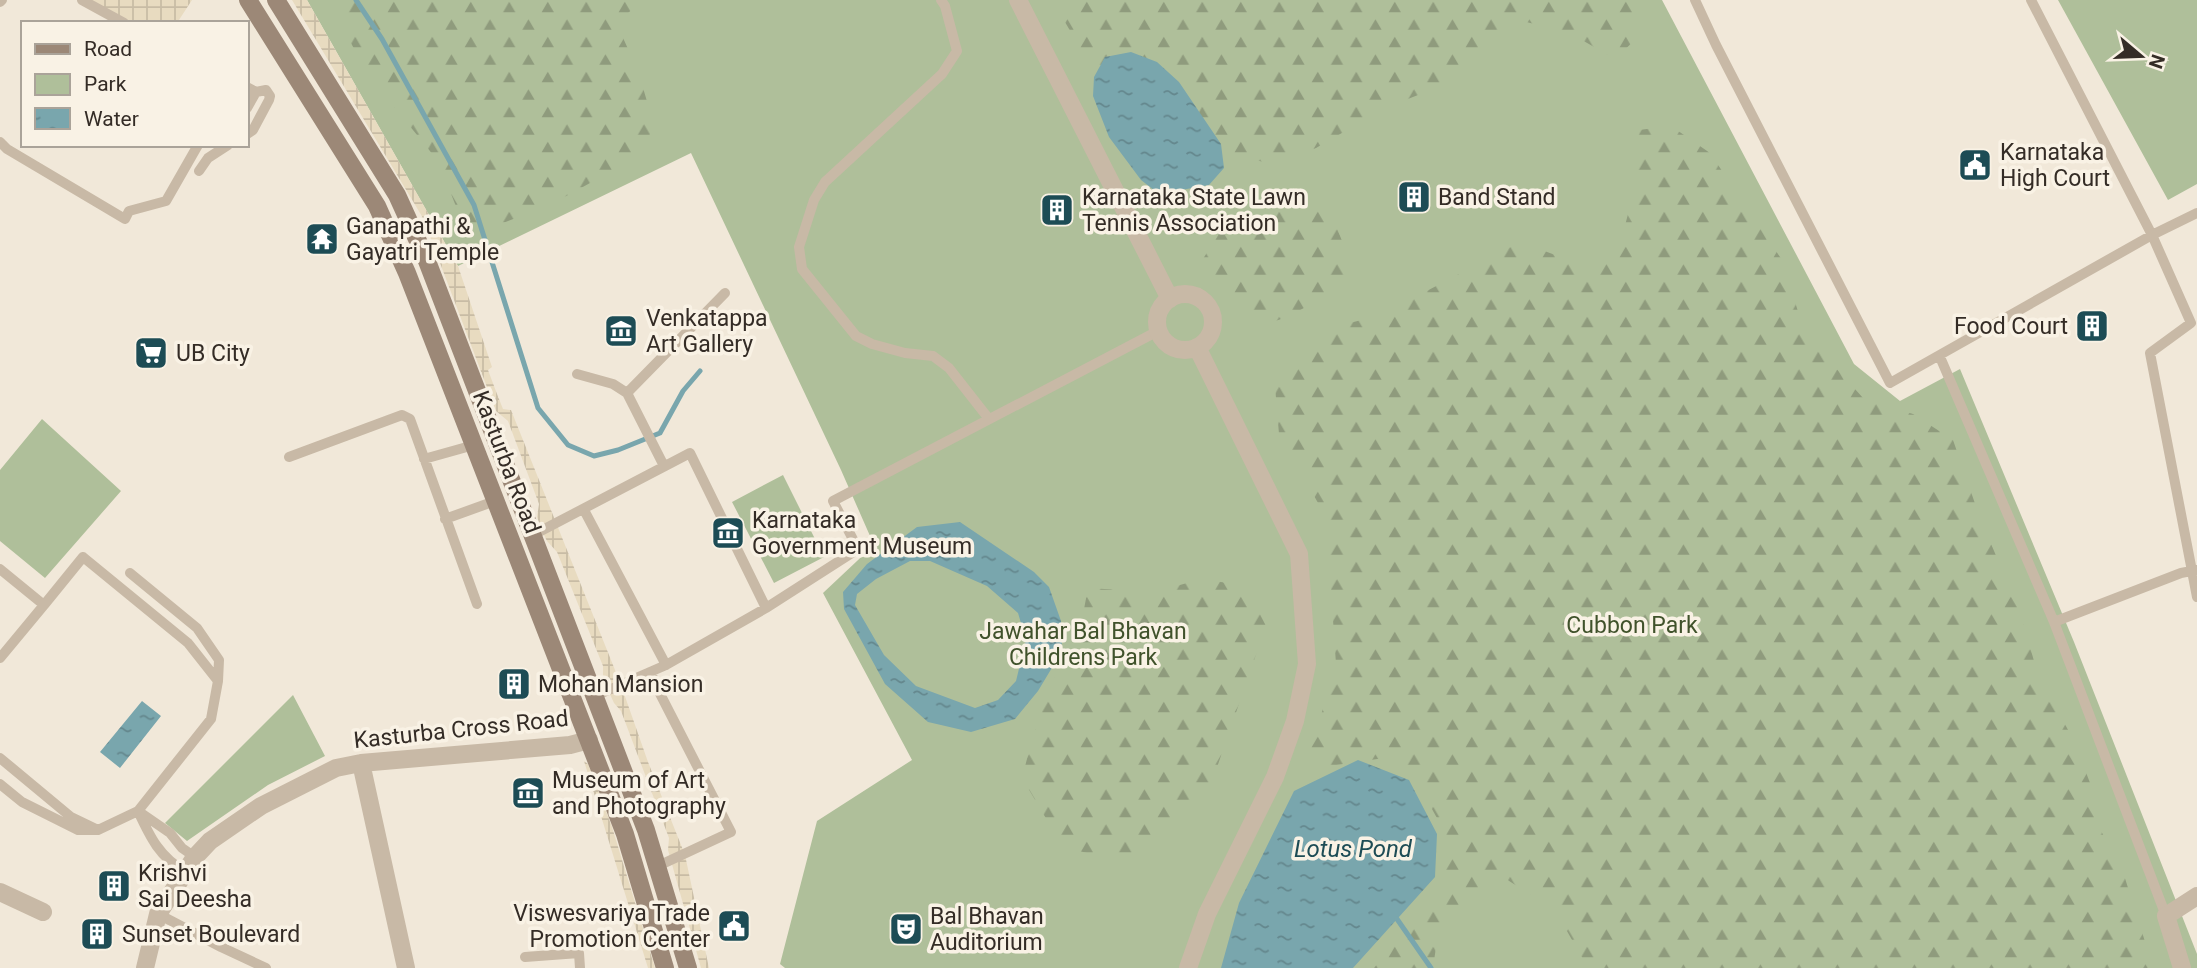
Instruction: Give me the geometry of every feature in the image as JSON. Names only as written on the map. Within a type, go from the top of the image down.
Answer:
[{"type":"main road","name":"Kasturba Road","points":[[248,0],[377,206],[407,273],[625,834],[665,968]]},
{"type":"main road","name":"Kasturba Road","points":[[275,0],[397,195],[427,261],[658,866],[688,968]]},
{"type":"street","points":[[1018,0],[1170,299]]},
{"type":"street","points":[[1185,294],[1195,295],[1205,301],[1211,310],[1213,321],[1212,331],[1206,341],[1186,350],[1167,343],[1158,331],[1159,312],[1170,299],[1185,294]]},
{"type":"street","points":[[1188,968],[1207,914],[1275,777],[1295,721],[1307,664],[1299,554],[1197,347]]},
{"type":"street","name":"Kasturba Cross Road","points":[[145,968],[158,914],[191,864],[210,841],[261,806],[336,768],[361,763],[570,745],[589,740]]},
{"type":"street","points":[[361,763],[406,968]]},
{"type":"street","points":[[0,892],[43,912]]},
{"type":"street","points":[[2182,968],[2166,916],[2197,896]]},
{"type":"lane","points":[[82,0],[120,21]]},
{"type":"lane","points":[[941,0],[957,51],[942,74],[825,181],[814,201],[799,247],[802,269],[856,336],[872,344],[905,353],[933,356],[949,368],[989,419]]},
{"type":"lane","points":[[1695,0],[1890,383],[2152,235],[2197,213]]},
{"type":"lane","points":[[2031,0],[2152,235],[2190,323],[2150,353],[2194,570],[2197,597]]},
{"type":"lane","points":[[248,133],[253,130],[270,96],[266,90],[251,89]]},
{"type":"lane","points":[[0,142],[7,149],[125,219],[130,211],[166,201],[197,147]]},
{"type":"lane","points":[[199,171],[208,158],[225,147]]},
{"type":"lane","points":[[627,393],[725,293]]},
{"type":"lane","points":[[595,696],[666,665],[766,608],[858,549],[833,501],[1158,331]]},
{"type":"lane","points":[[1940,357],[2054,622],[2166,916]]},
{"type":"lane","points":[[577,374],[613,384],[627,393],[664,466]]},
{"type":"lane","points":[[289,457],[402,415],[410,419],[477,604]]},
{"type":"lane","points":[[425,459],[474,445]]},
{"type":"lane","points":[[533,535],[690,453],[766,608]]},
{"type":"lane","points":[[445,519],[495,501]]},
{"type":"lane","points":[[584,510],[666,665]]},
{"type":"lane","points":[[0,658],[83,557],[188,643],[218,681]]},
{"type":"lane","points":[[0,569],[44,605]]},
{"type":"lane","points":[[2054,622],[2194,570]]},
{"type":"lane","points":[[0,784],[22,803],[78,830],[98,830],[138,811],[211,719],[219,660],[197,628],[130,573]]},
{"type":"lane","points":[[651,671],[654,682],[731,832],[658,866]]},
{"type":"lane","points":[[0,758],[71,817],[98,830]]},
{"type":"lane","points":[[138,811],[170,833],[191,864],[172,864],[154,845],[138,811]]},
{"type":"lane","points":[[158,914],[266,968]]},
{"type":"lane","points":[[524,957],[579,953],[580,968]]},
{"type":"green space","name":"Cubbon Park","points":[[307,0],[1662,0],[1854,364],[1900,401],[1960,369],[2074,642],[2197,954],[2197,968],[785,968],[780,964],[817,821],[912,760],[823,593],[874,545],[691,153],[458,266]]},
{"type":"green space","points":[[328,0],[644,0],[628,13],[619,29],[638,71],[654,125],[641,155],[550,205],[477,233],[461,219],[438,161],[367,73]]},
{"type":"green space","points":[[1052,0],[1633,0],[1638,37],[1615,59],[1568,32],[1518,20],[1487,38],[1446,84],[1385,108],[1316,148],[1274,165],[1242,156],[1185,166],[1110,113],[1085,56]]},
{"type":"green space","points":[[2058,0],[2197,0],[2197,184],[2168,200]]},
{"type":"green space","points":[[1671,126],[1710,153],[1782,260],[1805,334],[1864,399],[1913,414],[1953,440],[1980,518],[2020,612],[2038,675],[2073,739],[2092,788],[2100,829],[2123,872],[2147,948],[2148,968],[1588,968],[1555,910],[1495,872],[1438,933],[1433,968],[1374,968],[1441,888],[1447,836],[1413,775],[1384,758],[1309,769],[1306,743],[1317,729],[1336,664],[1326,517],[1279,434],[1274,374],[1299,351],[1338,326],[1381,315],[1520,242],[1577,263],[1618,252],[1632,199],[1639,130]]},
{"type":"green space","points":[[1305,184],[1325,199],[1349,258],[1343,283],[1286,317],[1273,322],[1248,324],[1235,309],[1219,280],[1201,262],[1224,226],[1270,199]]},
{"type":"green space","points":[[42,419],[121,491],[45,578],[0,541],[0,470]]},
{"type":"green space","points":[[783,475],[824,557],[774,583],[732,502]]},
{"type":"green space","name":"Jawahar Bal Bhavan Childrens Park","points":[[1202,579],[1246,586],[1266,626],[1206,799],[1127,863],[1063,847],[1022,778],[1033,736],[1052,683],[1081,625],[1088,588],[1154,592]]},
{"type":"green space","points":[[293,695],[325,756],[268,785],[187,841],[165,823]]},
{"type":"shaded area","points":[[90,0],[192,0],[178,21],[128,21]]},
{"type":"shaded area","points":[[292,0],[307,0],[458,266],[492,367],[488,370],[497,394],[503,409],[511,410],[621,685],[685,855],[709,968],[701,968],[668,850],[669,838],[621,711],[608,690],[603,677],[603,666],[557,552],[542,531],[537,517],[539,504],[508,421],[496,411],[423,218]]},
{"type":"shaded area","points":[[584,761],[588,764],[612,827],[655,968],[648,968]]},
{"type":"water","points":[[1131,52],[1157,62],[1179,82],[1221,144],[1224,168],[1209,185],[1159,194],[1141,180],[1109,137],[1093,96],[1094,77],[1105,57]]},
{"type":"water","points":[[960,522],[1034,572],[1049,587],[1061,621],[1062,651],[1038,691],[1015,719],[971,732],[928,722],[885,684],[844,609],[843,592],[867,564],[917,527]],"holes":[[[910,561],[930,561],[987,586],[1018,613],[1026,640],[1016,681],[998,700],[975,708],[916,686],[884,655],[855,605],[857,594],[876,579]]]},
{"type":"water","points":[[142,701],[161,716],[120,768],[100,752]]},
{"type":"water","name":"Lotus Pond","points":[[1358,760],[1409,780],[1437,834],[1435,877],[1353,968],[1221,968],[1239,903],[1294,791]]},
{"type":"waterway","points":[[356,0],[382,39],[474,205],[538,408],[568,445],[594,456],[618,450],[660,433],[683,391],[700,371]]},
{"type":"waterway","points":[[1397,919],[1431,968]]},
{"type":"place","name":"Karnataka High Court","points":[[1975,165]]},
{"type":"place","name":"Band Stand","points":[[1414,197]]},
{"type":"place","name":"Karnataka State Lawn Tennis Association","points":[[1057,210]]},
{"type":"place","name":"Ganapathi & Gayatri Temple","points":[[322,239]]},
{"type":"place","name":"Food Court","points":[[2092,326]]},
{"type":"place","name":"Venkatappa Art Gallery","points":[[621,331]]},
{"type":"place","name":"UB City","points":[[151,353]]},
{"type":"place","name":"Karnataka Government Museum","points":[[728,533]]},
{"type":"place","name":"Mohan Mansion","points":[[514,684]]},
{"type":"place","name":"Museum of Art and Photography","points":[[528,793]]},
{"type":"place","name":"Krishvi Sai Deesha","points":[[114,886]]},
{"type":"place","name":"Viswesvariya Trade Promotion Center","points":[[734,926]]},
{"type":"place","name":"Bal Bhavan Auditorium","points":[[906,929]]},
{"type":"place","name":"Sunset Boulevard","points":[[97,934]]}]
